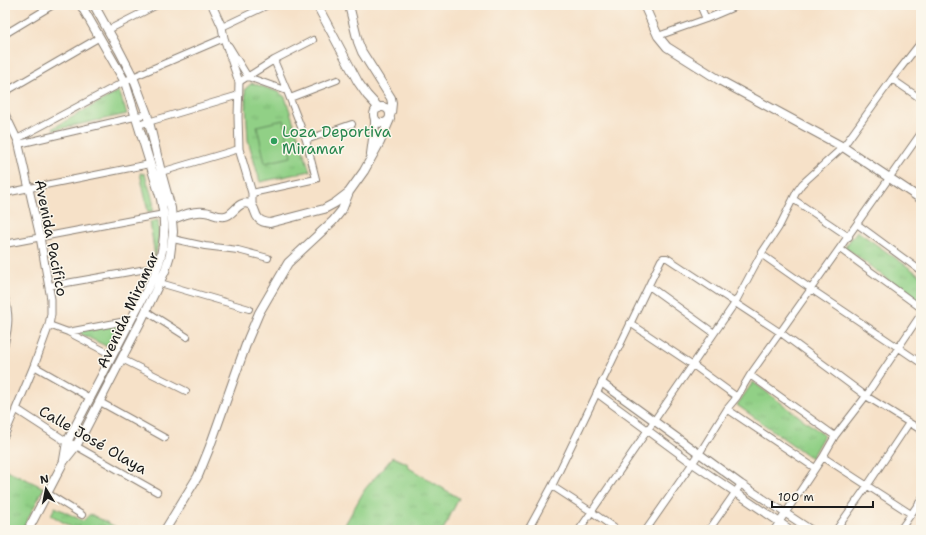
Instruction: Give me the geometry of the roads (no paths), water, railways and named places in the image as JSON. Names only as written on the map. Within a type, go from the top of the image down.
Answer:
[{"type":"main road","name":"Avenida Miramar","points":[[64,461],[67,442],[158,267],[164,243],[165,224],[161,199],[125,82],[81,5]]},
{"type":"main road","name":"Avenida Miramar","points":[[28,530],[64,461],[76,446],[100,402],[160,283],[168,263],[173,239],[173,218],[169,198],[148,118],[133,77],[94,5]]},
{"type":"main road","points":[[317,5],[358,82],[367,94],[381,107],[388,108],[390,116],[385,123],[380,123],[375,117],[367,94]]},
{"type":"main road","points":[[173,218],[187,214],[204,212],[225,216],[230,214],[243,203],[248,203],[252,205],[258,219],[270,223],[324,209],[341,199],[348,192],[364,171],[380,142],[390,116],[392,104],[391,98],[360,47],[349,5]]},
{"type":"main road","points":[[644,5],[658,36],[667,47],[721,81],[843,147],[921,199]]},
{"type":"main road","points":[[370,161],[375,124],[375,111],[381,107],[385,100],[386,91]]},
{"type":"main road","points":[[165,530],[198,476],[259,313],[288,263],[333,221],[342,210],[348,192]]},
{"type":"street","points":[[5,34],[53,5]]},
{"type":"street","points":[[108,30],[157,5]]},
{"type":"street","points":[[212,5],[222,27],[239,82],[239,149],[252,193],[252,205]]},
{"type":"street","points":[[222,27],[268,5]]},
{"type":"street","points":[[700,5],[706,19]]},
{"type":"street","points":[[658,36],[706,19],[738,5]]},
{"type":"street","points":[[5,92],[100,36]]},
{"type":"street","points":[[225,39],[248,77],[288,91]]},
{"type":"street","points":[[18,141],[133,77],[225,39]]},
{"type":"street","points":[[239,82],[274,60],[313,40]]},
{"type":"street","points":[[579,530],[735,303],[761,254],[779,227],[793,198],[802,184],[843,147],[892,79],[921,42]]},
{"type":"street","points":[[252,193],[316,179],[306,140],[288,91],[274,60]]},
{"type":"street","points":[[892,79],[921,99]]},
{"type":"street","points":[[290,98],[337,80]]},
{"type":"street","points":[[18,141],[122,119],[135,117],[148,118],[239,95]]},
{"type":"street","name":"Avenida Pacifico","points":[[5,114],[18,141],[40,237],[52,307],[49,325],[34,366],[5,435]]},
{"type":"street","points":[[138,126],[148,118]]},
{"type":"street","points":[[306,140],[352,124]]},
{"type":"street","points":[[646,530],[699,454],[750,375],[921,133]]},
{"type":"street","points":[[161,172],[239,149]]},
{"type":"street","points":[[5,194],[150,164]]},
{"type":"street","points":[[793,198],[848,237]]},
{"type":"street","points":[[5,244],[164,214]]},
{"type":"street","points":[[857,224],[921,272]]},
{"type":"street","points":[[173,239],[205,246],[238,250],[268,258]]},
{"type":"street","points":[[840,249],[921,308]]},
{"type":"street","points":[[761,254],[811,290],[921,363]]},
{"type":"street","points":[[528,530],[552,486],[648,286],[663,258],[667,258],[781,333],[866,396],[921,430]]},
{"type":"street","points":[[49,286],[158,267]]},
{"type":"street","points":[[160,283],[249,309]]},
{"type":"street","points":[[648,286],[714,333]]},
{"type":"street","points":[[5,298],[8,307],[9,321],[5,343]]},
{"type":"street","points":[[146,311],[187,337]]},
{"type":"street","points":[[774,530],[816,468],[835,436],[866,396],[921,314]]},
{"type":"street","points":[[68,332],[131,320]]},
{"type":"street","points":[[630,323],[693,365],[737,397]]},
{"type":"street","points":[[49,325],[68,332],[112,355]]},
{"type":"street","points":[[122,359],[186,391]]},
{"type":"street","points":[[34,366],[90,398]]},
{"type":"street","points":[[750,375],[835,436]]},
{"type":"street","points":[[602,383],[741,484],[811,530]]},
{"type":"street","points":[[597,393],[692,463],[791,530]]},
{"type":"street","points":[[100,402],[165,438]]},
{"type":"street","points":[[727,409],[816,468]]},
{"type":"street","name":"Calle José Olaya","points":[[16,410],[67,442],[157,492]]},
{"type":"street","points":[[836,530],[909,422]]},
{"type":"street","points":[[823,457],[911,514]]},
{"type":"street","points":[[709,530],[741,484]]},
{"type":"street","points":[[552,486],[617,530]]},
{"type":"street","points":[[47,493],[82,515]]},
{"type":"street","points":[[904,529],[911,514],[921,500]]},
{"type":"place","name":"Loza Deportiva Miramar","points":[[274,141]]}]
